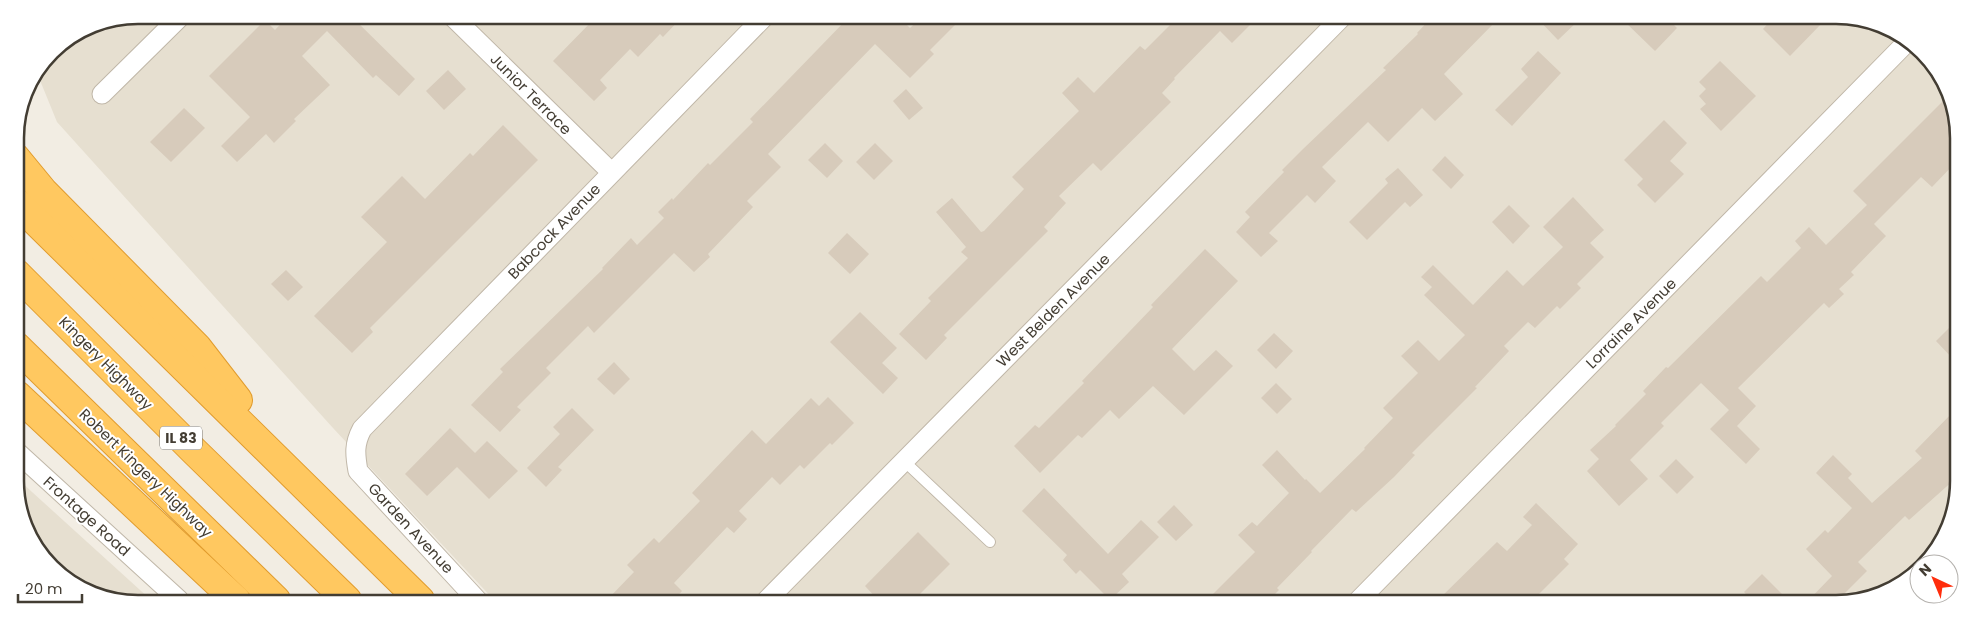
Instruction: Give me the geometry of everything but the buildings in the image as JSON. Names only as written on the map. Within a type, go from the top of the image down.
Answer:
[{"type":"highway","points":[[24,168],[43,191],[197,347],[301,483]]},
{"type":"highway","points":[[24,210],[415,595]]},
{"type":"highway","name":"Kingery Highway","points":[[24,281],[342,595]]},
{"type":"highway","name":"Robert Kingery Highway","points":[[24,354],[271,595]]},
{"type":"highway","points":[[24,402],[231,595]]},
{"type":"street","points":[[102,94],[173,24]]},
{"type":"street","name":"Junior Terrace","points":[[460,24],[610,172]]},
{"type":"street","name":"Babcock Avenue","points":[[354,451],[356,440],[362,429],[756,24]]},
{"type":"street","name":"West Belden Avenue","points":[[772,595],[1335,24]]},
{"type":"street","name":"Lorraine Avenue","points":[[1364,595],[1904,45]]},
{"type":"street","name":"Garden Avenue","points":[[354,451],[358,471],[472,595]]},
{"type":"street","name":"Frontage Road","points":[[24,458],[174,595]]},
{"type":"lane","points":[[904,461],[990,542]]},
{"type":"shaded area","points":[[138,24],[1836,24],[1851,25],[1880,32],[1906,47],[1917,57],[1931,75],[1944,101],[1948,116],[1950,131],[1949,496],[1942,525],[1924,554],[1909,554],[1909,569],[1906,572],[1887,583],[1858,593],[1843,595],[489,595],[333,428],[57,122],[40,80],[47,68],[68,47],[101,30]]},
{"type":"shaded area","points":[[24,484],[146,595],[123,594],[94,587],[68,572],[57,562],[47,551],[32,525],[26,503]]}]
